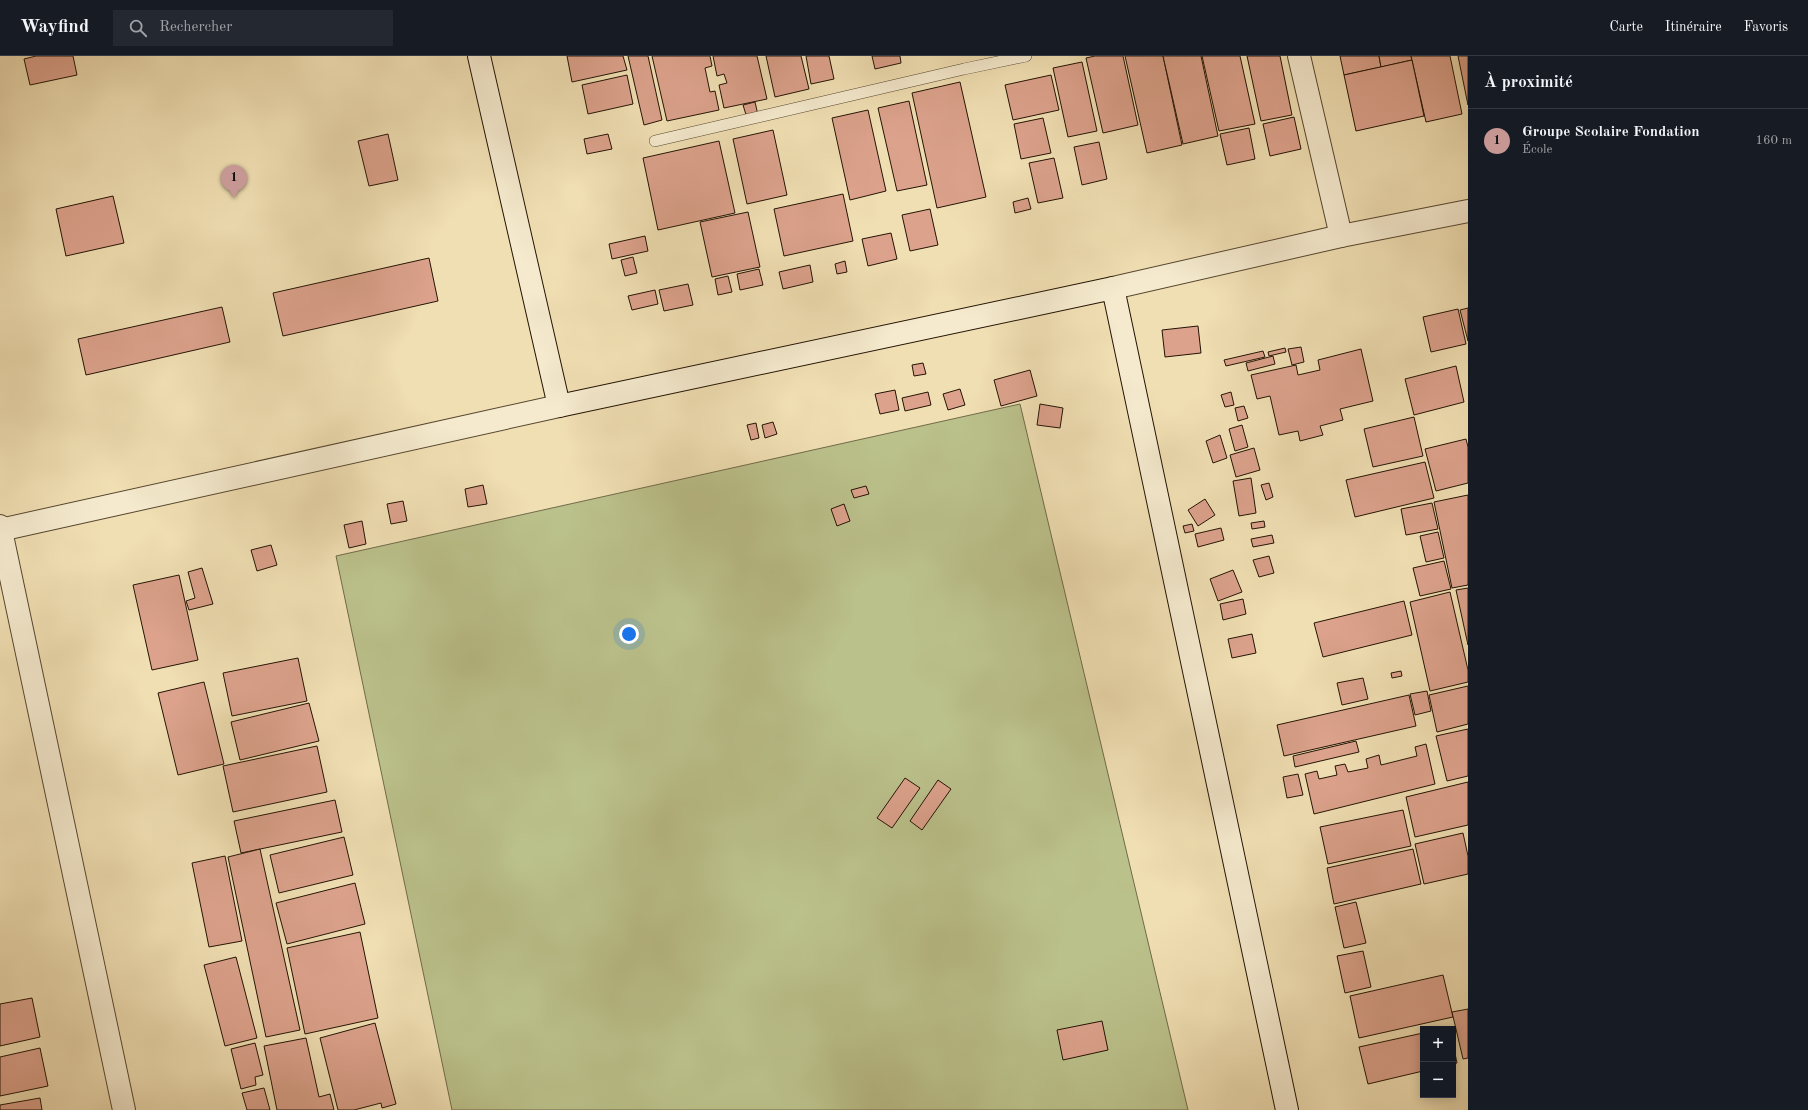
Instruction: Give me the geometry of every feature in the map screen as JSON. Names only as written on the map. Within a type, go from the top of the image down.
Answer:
[{"type":"street","points":[[479,56],[559,406]]},
{"type":"street","points":[[1299,56],[1341,236]]},
{"type":"street","points":[[124,1110],[0,528],[559,406],[1113,288],[1341,236],[1468,211]]},
{"type":"street","points":[[1113,288],[1287,1110]]},
{"type":"lane","points":[[655,141],[1026,56]]},
{"type":"green space","points":[[1020,404],[1188,1110],[452,1110],[336,556]]},
{"type":"building","points":[[36,56],[73,56],[77,75],[30,85],[24,59]]},
{"type":"building","points":[[567,56],[623,56],[627,70],[572,82]]},
{"type":"building","points":[[628,56],[648,56],[662,120],[644,125]]},
{"type":"building","points":[[652,56],[710,56],[712,66],[705,68],[710,92],[715,91],[719,110],[667,121]]},
{"type":"building","points":[[713,56],[757,56],[767,99],[724,108],[719,85],[727,83],[724,74],[717,76]]},
{"type":"building","points":[[766,56],[801,56],[809,89],[775,97]]},
{"type":"building","points":[[806,56],[829,56],[834,79],[811,84]]},
{"type":"building","points":[[872,56],[900,56],[901,63],[875,69]]},
{"type":"building","points":[[1095,56],[1123,56],[1138,125],[1103,133],[1086,58]]},
{"type":"building","points":[[1125,56],[1163,56],[1182,145],[1147,153]]},
{"type":"building","points":[[1163,56],[1201,56],[1218,136],[1183,144]]},
{"type":"building","points":[[1202,56],[1240,56],[1255,124],[1219,131]]},
{"type":"building","points":[[1247,56],[1280,56],[1292,115],[1261,121]]},
{"type":"building","points":[[1340,56],[1379,56],[1381,67],[1344,75]]},
{"type":"building","points":[[1379,56],[1411,56],[1412,60],[1381,67]]},
{"type":"building","points":[[1411,56],[1450,56],[1462,114],[1426,122]]},
{"type":"building","points":[[1458,56],[1468,56],[1468,105]]},
{"type":"building","points":[[1412,60],[1424,116],[1356,131],[1344,75]]},
{"type":"building","points":[[1082,62],[1097,131],[1068,137],[1053,68]]},
{"type":"building","points":[[627,75],[633,104],[588,114],[582,85]]},
{"type":"building","points":[[1051,75],[1059,110],[1013,120],[1005,85]]},
{"type":"building","points":[[960,82],[986,197],[937,208],[912,93]]},
{"type":"building","points":[[909,101],[927,185],[897,191],[878,108]]},
{"type":"building","points":[[755,102],[758,115],[747,118],[743,105]]},
{"type":"building","points":[[868,110],[886,191],[850,200],[832,118]]},
{"type":"building","points":[[1294,117],[1301,149],[1270,156],[1263,124]]},
{"type":"building","points":[[1043,118],[1051,153],[1021,159],[1014,124]]},
{"type":"building","points":[[1249,128],[1255,159],[1227,165],[1220,134]]},
{"type":"building","points":[[773,130],[787,195],[747,204],[733,139]]},
{"type":"building","points":[[388,134],[398,180],[369,186],[358,141]]},
{"type":"building","points":[[608,134],[612,149],[587,154],[584,139]]},
{"type":"building","points":[[719,141],[735,213],[658,230],[643,158]]},
{"type":"building","points":[[1099,142],[1107,179],[1082,185],[1074,147]]},
{"type":"building","points":[[1054,158],[1063,198],[1038,203],[1029,163]]},
{"type":"building","points":[[843,194],[853,241],[784,256],[774,209]]},
{"type":"building","points":[[113,196],[124,243],[66,256],[56,209]]},
{"type":"building","points":[[1028,198],[1031,209],[1015,213],[1013,202]]},
{"type":"building","points":[[930,209],[938,245],[910,251],[902,215]]},
{"type":"building","points":[[748,212],[760,267],[712,277],[700,222]]},
{"type":"building","points":[[891,233],[897,259],[868,266],[862,239]]},
{"type":"building","points":[[645,236],[648,251],[612,259],[609,244]]},
{"type":"building","points":[[633,257],[637,273],[625,276],[621,260]]},
{"type":"building","points":[[429,258],[438,301],[283,336],[273,293]]},
{"type":"building","points":[[845,261],[847,272],[837,274],[835,264]]},
{"type":"building","points":[[810,265],[813,282],[783,289],[779,272]]},
{"type":"building","points":[[759,269],[763,285],[740,290],[737,274]]},
{"type":"building","points":[[728,276],[732,292],[718,295],[715,279]]},
{"type":"building","points":[[688,284],[693,305],[664,311],[659,290]]},
{"type":"building","points":[[655,290],[658,304],[632,310],[628,296]]},
{"type":"building","points":[[222,307],[230,342],[86,375],[78,339]]},
{"type":"building","points":[[1468,308],[1468,341],[1460,310]]},
{"type":"building","points":[[1458,309],[1466,344],[1431,352],[1423,317]]},
{"type":"building","points":[[1198,326],[1201,353],[1165,357],[1162,330]]},
{"type":"building","points":[[1301,347],[1304,362],[1292,365],[1288,349]]},
{"type":"building","points":[[1285,348],[1286,352],[1269,356],[1268,352]]},
{"type":"building","points":[[1361,349],[1373,401],[1340,409],[1343,420],[1320,426],[1323,435],[1300,441],[1298,431],[1279,435],[1270,396],[1257,399],[1251,375],[1296,365],[1298,375],[1320,370],[1318,360]]},
{"type":"building","points":[[1263,351],[1265,357],[1226,366],[1224,360]]},
{"type":"building","points":[[1273,356],[1275,364],[1248,371],[1246,363]]},
{"type":"building","points":[[923,363],[926,374],[914,376],[912,365]]},
{"type":"building","points":[[1456,366],[1464,402],[1414,415],[1405,379]]},
{"type":"building","points":[[1030,370],[1037,396],[1001,406],[994,380]]},
{"type":"building","points":[[960,389],[965,405],[948,410],[943,394]]},
{"type":"building","points":[[895,390],[899,410],[880,414],[875,394]]},
{"type":"building","points":[[928,392],[931,405],[905,411],[902,398]]},
{"type":"building","points":[[1231,392],[1234,405],[1225,407],[1221,395]]},
{"type":"building","points":[[1040,404],[1063,408],[1060,428],[1037,425]]},
{"type":"building","points":[[1244,406],[1248,418],[1238,421],[1235,408]]},
{"type":"building","points":[[1414,417],[1423,456],[1373,467],[1364,429]]},
{"type":"building","points":[[773,422],[777,434],[765,438],[762,425]]},
{"type":"building","points":[[756,423],[759,438],[751,440],[747,425]]},
{"type":"building","points":[[1242,425],[1248,447],[1235,451],[1229,429]]},
{"type":"building","points":[[1220,435],[1227,458],[1213,463],[1206,441]]},
{"type":"building","points":[[1466,439],[1468,447],[1468,483],[1436,491],[1425,449]]},
{"type":"building","points":[[1254,448],[1260,470],[1236,477],[1230,455]]},
{"type":"building","points":[[1425,462],[1434,498],[1355,517],[1346,480]]},
{"type":"building","points":[[1251,478],[1256,513],[1239,516],[1233,481]]},
{"type":"building","points":[[1269,483],[1273,497],[1266,500],[1261,485]]},
{"type":"building","points":[[483,485],[487,504],[468,507],[465,489]]},
{"type":"building","points":[[866,486],[869,494],[854,498],[851,490]]},
{"type":"building","points":[[1468,495],[1468,585],[1452,588],[1434,502]]},
{"type":"building","points":[[1205,499],[1215,515],[1198,526],[1188,510]]},
{"type":"building","points":[[403,501],[407,521],[391,524],[387,504]]},
{"type":"building","points":[[1432,503],[1438,529],[1406,535],[1401,509]]},
{"type":"building","points":[[844,504],[850,521],[837,526],[831,509]]},
{"type":"building","points":[[362,521],[366,544],[349,548],[344,525]]},
{"type":"building","points":[[1264,521],[1265,527],[1252,529],[1251,523]]},
{"type":"building","points":[[1192,524],[1194,531],[1185,533],[1183,526]]},
{"type":"building","points":[[1221,528],[1224,540],[1198,547],[1195,534]]},
{"type":"building","points":[[1438,532],[1444,558],[1426,562],[1420,536]]},
{"type":"building","points":[[1272,535],[1274,543],[1253,547],[1251,539]]},
{"type":"building","points":[[271,545],[277,565],[257,571],[251,550]]},
{"type":"building","points":[[1269,556],[1274,573],[1259,577],[1253,560]]},
{"type":"building","points":[[1444,561],[1451,589],[1420,596],[1413,568]]},
{"type":"building","points":[[202,568],[213,604],[189,610],[186,601],[195,598],[188,572]]},
{"type":"building","points":[[1233,570],[1242,592],[1218,601],[1210,579]]},
{"type":"building","points":[[179,575],[198,660],[152,670],[133,585]]},
{"type":"building","points":[[1468,588],[1468,645],[1456,590]]},
{"type":"building","points":[[1450,592],[1468,670],[1468,682],[1430,691],[1410,602]]},
{"type":"building","points":[[1243,599],[1246,614],[1223,620],[1220,604]]},
{"type":"building","points":[[1404,601],[1412,635],[1323,657],[1314,623]]},
{"type":"building","points":[[1252,634],[1256,653],[1232,658],[1228,639]]},
{"type":"building","points":[[298,658],[307,701],[232,716],[223,673]]},
{"type":"building","points":[[1401,671],[1402,676],[1392,678],[1391,673]]},
{"type":"building","points":[[1363,678],[1368,699],[1342,705],[1337,683]]},
{"type":"building","points":[[204,682],[224,764],[178,775],[158,693]]},
{"type":"building","points":[[1468,686],[1468,724],[1437,732],[1429,695]]},
{"type":"building","points":[[1427,691],[1431,711],[1415,715],[1410,694]]},
{"type":"building","points":[[1409,695],[1416,726],[1284,756],[1277,725]]},
{"type":"building","points":[[309,703],[319,741],[240,760],[231,722]]},
{"type":"building","points":[[1468,729],[1468,776],[1447,781],[1436,736]]},
{"type":"building","points":[[1356,741],[1359,752],[1295,767],[1293,756]]},
{"type":"building","points":[[1426,744],[1435,784],[1314,814],[1305,774],[1317,771],[1319,779],[1337,775],[1335,766],[1345,764],[1348,772],[1368,768],[1366,759],[1379,755],[1381,765],[1417,756],[1415,747]]},
{"type":"building","points":[[317,746],[327,792],[233,812],[223,766]]},
{"type":"building","points":[[1298,774],[1303,795],[1287,798],[1283,777]]},
{"type":"building","points":[[905,778],[920,788],[892,828],[877,818]]},
{"type":"building","points":[[938,780],[951,789],[922,830],[910,821]]},
{"type":"building","points":[[1468,782],[1468,825],[1415,837],[1406,797]]},
{"type":"building","points":[[335,800],[342,832],[241,853],[234,821]]},
{"type":"building","points":[[1403,810],[1411,846],[1328,864],[1320,827]]},
{"type":"building","points":[[1463,833],[1468,856],[1468,874],[1424,884],[1415,844]]},
{"type":"building","points":[[344,837],[353,875],[279,893],[270,855]]},
{"type":"building","points":[[260,849],[300,1030],[266,1037],[228,857]]},
{"type":"building","points":[[1413,849],[1421,884],[1334,904],[1327,868]]},
{"type":"building","points":[[225,856],[242,941],[209,947],[192,863]]},
{"type":"building","points":[[355,883],[365,924],[287,944],[276,903]]},
{"type":"building","points":[[1356,902],[1366,943],[1344,948],[1335,907]]},
{"type":"building","points":[[360,932],[378,1018],[305,1034],[287,948]]},
{"type":"building","points":[[1363,951],[1371,987],[1345,993],[1337,956]]},
{"type":"building","points":[[236,957],[257,1038],[225,1046],[204,965]]},
{"type":"building","points":[[1443,975],[1453,1017],[1359,1038],[1350,996]]},
{"type":"building","points":[[32,998],[40,1037],[0,1046],[0,1004]]},
{"type":"building","points":[[1468,1009],[1468,1058],[1463,1059],[1452,1012]]},
{"type":"building","points":[[1102,1021],[1108,1050],[1063,1060],[1057,1030]]},
{"type":"building","points":[[375,1023],[396,1104],[382,1108],[381,1103],[354,1110],[338,1110],[320,1038]]},
{"type":"building","points":[[1420,1034],[1420,1072],[1368,1084],[1359,1047]]},
{"type":"building","points":[[306,1038],[319,1097],[330,1094],[334,1110],[277,1110],[264,1046]]},
{"type":"building","points":[[255,1043],[263,1075],[255,1077],[256,1085],[241,1089],[231,1049]]},
{"type":"building","points":[[40,1048],[48,1086],[0,1096],[0,1057]]},
{"type":"building","points":[[264,1088],[270,1110],[247,1110],[242,1093]]},
{"type":"building","points":[[40,1098],[42,1110],[0,1110],[0,1105]]},
{"type":"place","name":"Groupe Scolaire Fondation","points":[[234,198]]}]
